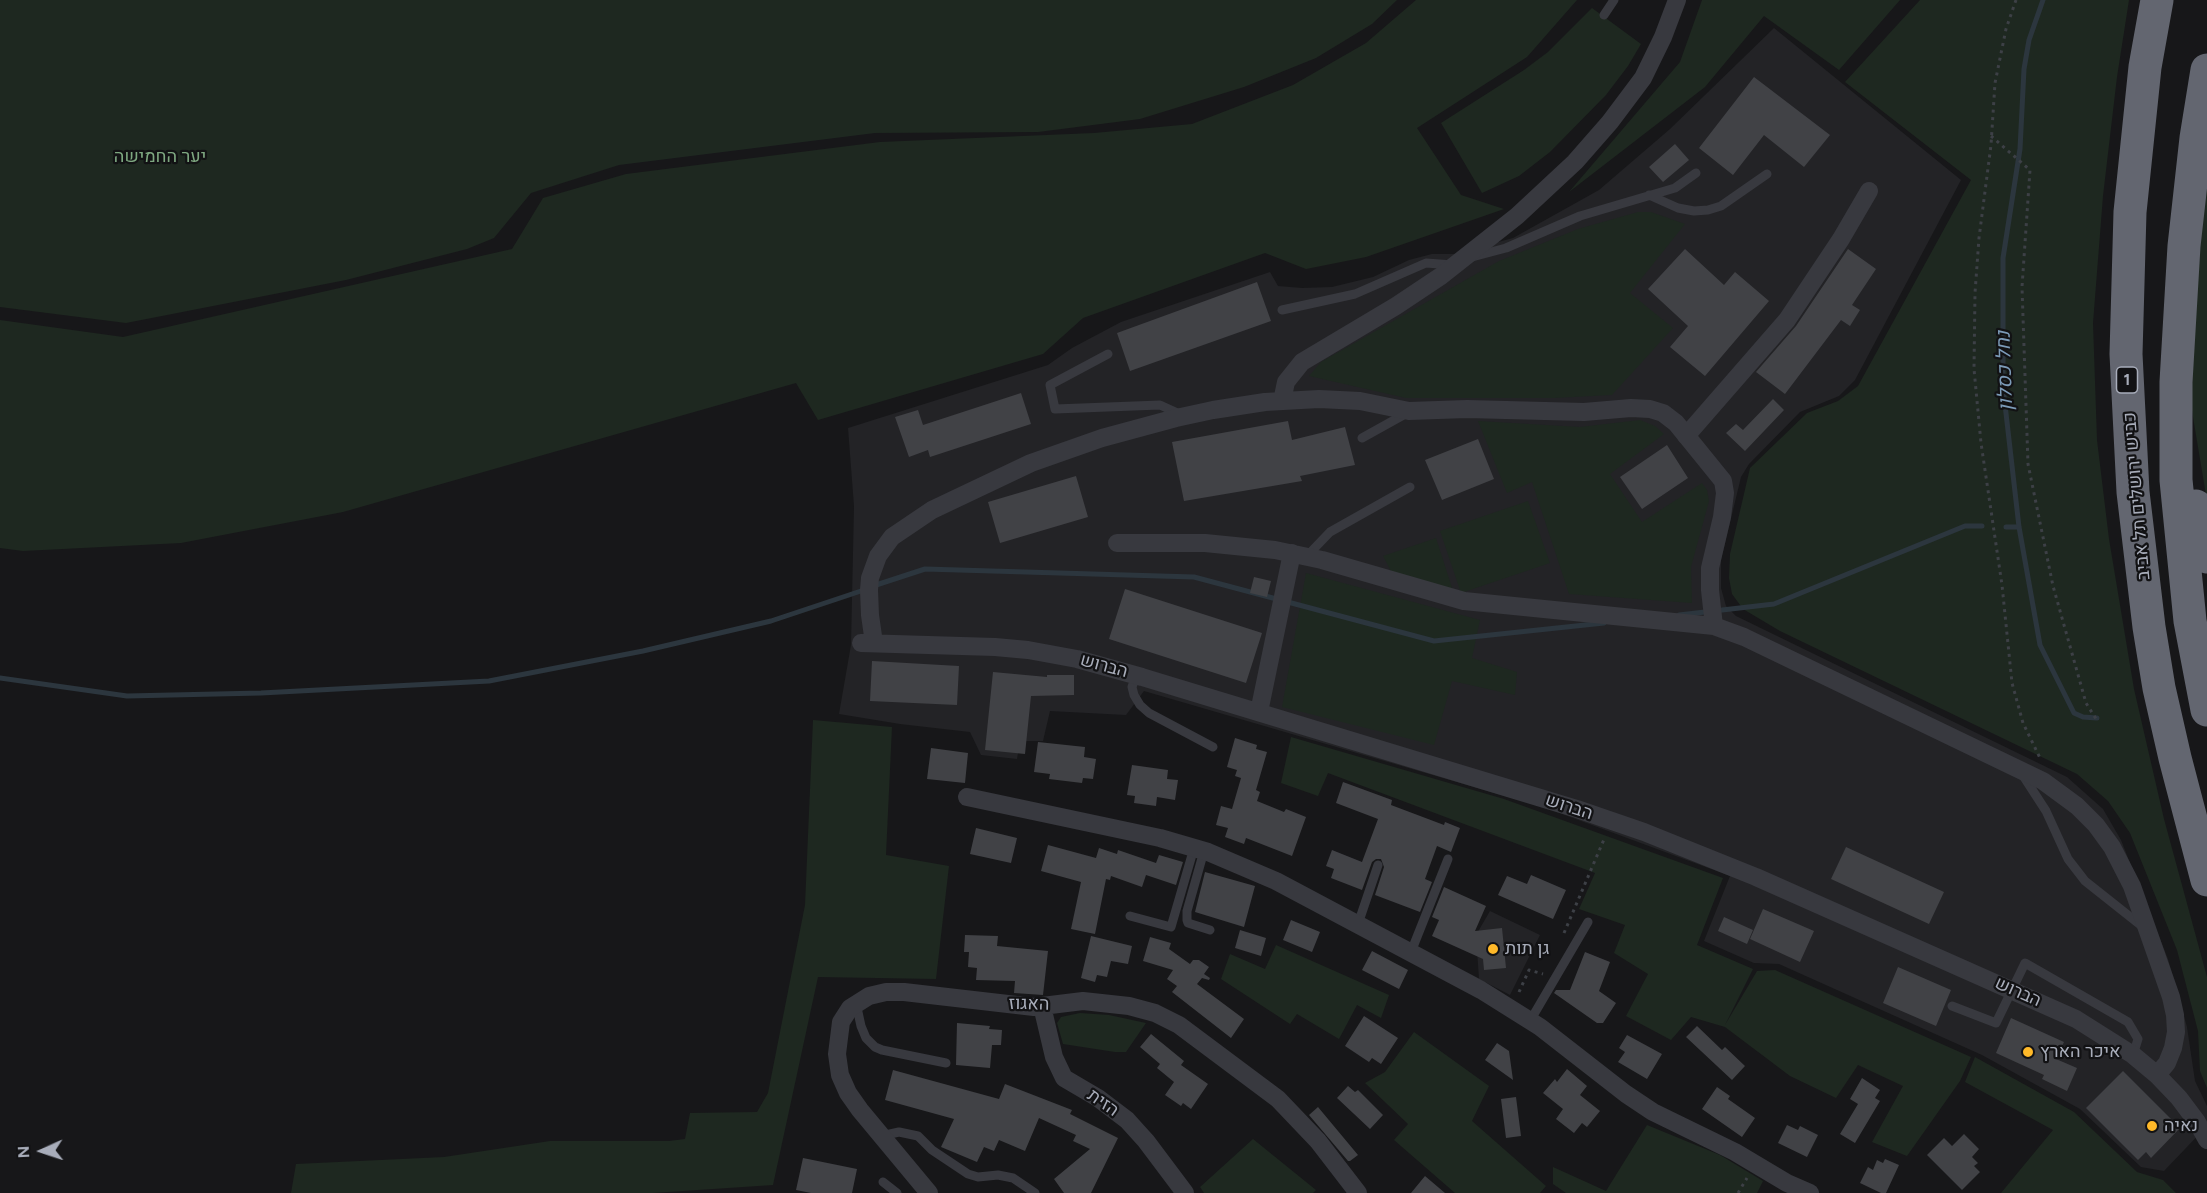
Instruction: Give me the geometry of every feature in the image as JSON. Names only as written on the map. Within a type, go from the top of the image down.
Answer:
[{"type":"highway","name":"כביש ירושלים תל אביב","points":[[2157,0],[2145,67],[2130,212],[2126,354],[2133,492],[2157,678],[2207,880]]},
{"type":"highway","points":[[2207,70],[2186,225],[2176,382],[2176,480],[2183,567],[2190,621],[2207,710]]},
{"type":"highway","points":[[2176,382],[2186,453],[2207,557]]},
{"type":"highway","points":[[2175,758],[2192,845],[2207,903]]},
{"type":"street","points":[[1282,401],[1288,378],[1302,362],[1396,306],[1459,262],[1517,216],[1556,181],[1610,122],[1642,78],[1654,57],[1677,0]]},
{"type":"street","points":[[1686,436],[1787,320],[1841,239],[1869,191]]},
{"type":"street","points":[[1184,416],[1252,404],[1346,399],[1409,411],[1467,409],[1584,412],[1631,408],[1663,413],[1676,423],[1724,482],[1722,517],[1710,568],[1714,626]]},
{"type":"street","name":"הברוש","points":[[1184,416],[1102,438],[1031,463],[964,494],[902,528],[884,546],[870,578],[868,643],[995,646],[1077,658],[1577,809],[1666,841],[1756,877],[2076,1019],[2133,1055],[2157,1075],[2185,1106],[2207,1140]]},
{"type":"street","points":[[1118,543],[1205,543],[1252,546],[1299,554],[1464,601],[1714,626],[1744,638],[2020,770],[2055,789],[2087,815],[2112,847],[2132,886],[2171,997],[2175,1024],[2175,1040],[2171,1056],[2157,1075]]},
{"type":"street","points":[[1259,712],[1299,554]]},
{"type":"street","points":[[966,797],[1120,828],[1199,850],[1276,881],[1511,1008],[1653,1113],[1735,1152],[1810,1193]]},
{"type":"street","name":"האגוז","points":[[856,1003],[869,996],[895,992],[1013,1005],[1042,1006],[1083,1001],[1151,1011],[1173,1021],[1284,1104],[1318,1141],[1358,1193]]},
{"type":"street","points":[[856,1003],[841,1022],[837,1042],[838,1065],[848,1093],[929,1193]]},
{"type":"street","name":"הזית","points":[[1042,1006],[1055,1062],[1064,1078],[1098,1098],[1126,1120],[1146,1141],[1185,1193]]},
{"type":"lane","points":[[1604,15],[1614,0]]},
{"type":"lane","points":[[1282,310],[1355,294],[1426,263],[1459,262],[1506,248],[1580,216],[1675,188],[1696,173]]},
{"type":"lane","points":[[1649,195],[1678,208],[1694,211],[1708,210],[1721,206],[1767,174]]},
{"type":"lane","points":[[1108,354],[1050,385],[1055,409],[1161,405],[1184,416]]},
{"type":"lane","points":[[1362,438],[1409,411]]},
{"type":"lane","points":[[1299,554],[1330,532],[1410,487]]},
{"type":"lane","points":[[1136,675],[1132,687],[1140,705],[1149,713],[1213,747]]},
{"type":"lane","points":[[2020,770],[2046,811],[2068,859],[2085,880],[2147,931]]},
{"type":"lane","points":[[1130,916],[1171,927],[1199,850]]},
{"type":"lane","points":[[1199,850],[1187,920],[1188,923],[1210,930]]},
{"type":"lane","points":[[1411,952],[1448,859]]},
{"type":"lane","points":[[1358,924],[1378,865]]},
{"type":"lane","points":[[1530,1021],[1588,922]]},
{"type":"lane","points":[[1952,1006],[1996,1023],[2025,963],[2128,1022],[2139,1039],[2133,1055]]},
{"type":"lane","points":[[856,1003],[866,1038],[875,1047],[946,1063]]},
{"type":"lane","points":[[881,1136],[899,1132],[918,1136],[932,1150],[969,1174],[978,1177],[998,1175],[1013,1178],[1035,1193]]},
{"type":"lane","points":[[883,1182],[897,1193]]},
{"type":"path","points":[[2016,0],[2001,49],[1995,83],[1979,238],[1975,293],[1974,369],[2002,585],[2012,683],[2023,723],[2055,789]]},
{"type":"path","points":[[1991,136],[2030,170],[2022,287],[2028,465],[2053,586],[2086,703],[2098,722]]},
{"type":"path","points":[[1560,942],[1612,822]]},
{"type":"path","points":[[1511,1008],[1529,970],[1546,975]]},
{"type":"shaded area","points":[[1774,28],[1961,180],[1855,380],[1839,396],[1800,412],[1749,464],[1741,477],[1721,560],[1721,588],[1726,606],[1736,616],[2067,777],[2103,809],[2121,840],[2168,959],[2187,1027],[2195,1081],[2207,1106],[2207,1126],[2164,1171],[2141,1167],[2080,1109],[1982,1055],[1779,964],[1754,963],[1704,941],[1730,876],[1546,808],[1144,691],[1126,715],[1050,711],[1043,741],[1020,741],[1017,759],[981,755],[970,732],[839,714],[851,645],[854,506],[848,428],[1048,365],[1072,348],[1121,322],[1270,272],[1278,286],[1332,287],[1373,277],[1409,260],[1432,254],[1454,254],[1513,238],[1599,190],[1670,129]]},
{"type":"shaded area","points":[[1490,911],[1540,935],[1510,995],[1479,979],[1476,935]]},
{"type":"green space","name":"יער החמישה","points":[[0,0],[1397,0],[1372,24],[1316,58],[1244,87],[1140,119],[1038,132],[875,133],[619,165],[531,193],[494,238],[467,249],[346,280],[126,323],[0,307]]},
{"type":"green space","points":[[1416,0],[1577,0],[1527,57],[1417,128],[1461,195],[1504,209],[1366,257],[1306,269],[1265,253],[1083,318],[1043,354],[818,420],[796,383],[343,512],[181,543],[23,551],[0,548],[0,320],[123,337],[512,249],[543,198],[626,174],[880,142],[1094,133],[1192,124],[1293,85],[1366,43]]},
{"type":"green space","points":[[1702,0],[1900,0],[1839,70],[1764,16],[1705,87],[1569,192],[1680,62]]},
{"type":"green space","points":[[1920,0],[2129,0],[2103,196],[2093,323],[2097,440],[2109,539],[2134,689],[2164,819],[2207,977],[2207,1088],[2200,1071],[2198,1031],[2177,950],[2130,833],[2108,801],[2077,774],[1780,631],[1743,609],[1732,594],[1729,578],[1730,554],[1750,468],[1807,413],[1838,401],[1858,386],[1971,180],[1845,82]]},
{"type":"green space","points":[[1592,8],[1641,44],[1628,66],[1606,95],[1550,152],[1519,176],[1482,193],[1441,123],[1548,52]]},
{"type":"green space","points":[[2207,137],[2207,501],[2190,399]]},
{"type":"green space","points":[[1638,212],[1651,212],[1685,224],[1630,293],[1673,328],[1612,395],[1555,398],[1406,398],[1309,376],[1321,362],[1499,261],[1578,229]]},
{"type":"green space","points":[[1640,420],[1655,426],[1664,434],[1610,474],[1642,522],[1702,483],[1707,490],[1709,501],[1691,567],[1692,603],[1569,594],[1532,482],[1507,493],[1478,421],[1580,427]]},
{"type":"green space","points":[[1528,501],[1550,563],[1461,593],[1440,531]]},
{"type":"green space","points":[[1436,538],[1454,594],[1392,573],[1383,556]]},
{"type":"green space","points":[[1306,573],[1480,620],[1472,658],[1517,672],[1515,695],[1452,681],[1434,745],[1282,707]]},
{"type":"green space","points":[[813,720],[892,727],[886,855],[949,866],[936,979],[818,977],[773,1185],[653,1193],[291,1193],[296,1164],[444,1157],[550,1141],[669,1141],[685,1139],[690,1113],[757,1112],[768,1093],[805,905]]},
{"type":"green space","points":[[1291,737],[1504,799],[1723,878],[1697,945],[1753,969],[1725,1025],[1757,971],[1775,970],[1971,1057],[1960,1081],[1907,1156],[1872,1142],[1903,1086],[1858,1065],[1836,1098],[1790,1076],[1725,1027],[1691,1017],[1671,1040],[1626,1016],[1648,974],[1614,953],[1625,925],[1579,909],[1595,873],[1328,773],[1318,796],[1281,783]]},
{"type":"green space","points":[[1276,945],[1389,995],[1381,1018],[1357,1005],[1339,1039],[1297,1014],[1290,1024],[1221,979],[1230,954],[1265,969]]},
{"type":"green space","points":[[1080,1013],[1109,1015],[1146,1023],[1126,1052],[1063,1044],[1057,1023],[1061,1017]]},
{"type":"green space","points":[[1414,1032],[1489,1086],[1472,1121],[1546,1186],[1540,1193],[1455,1193],[1394,1140],[1408,1124],[1365,1083],[1385,1072]]},
{"type":"green space","points":[[1975,1057],[2074,1112],[2137,1172],[2163,1180],[2176,1193],[2001,1193],[2053,1130],[1965,1082]]},
{"type":"green space","points":[[1647,1125],[1720,1155],[1763,1181],[1757,1193],[1566,1193],[1553,1184],[1553,1167],[1606,1191]]},
{"type":"green space","points":[[1253,1139],[1316,1190],[1313,1193],[1204,1193],[1200,1187]]},
{"type":"building","points":[[1754,77],[1830,135],[1804,167],[1764,135],[1733,175],[1699,148]]},
{"type":"building","points":[[1675,144],[1689,160],[1663,182],[1649,167]]},
{"type":"building","points":[[1685,249],[1724,285],[1735,272],[1769,301],[1705,376],[1670,347],[1688,326],[1648,289]]},
{"type":"building","points":[[1848,249],[1876,269],[1852,305],[1860,310],[1850,326],[1841,320],[1785,394],[1756,372],[1796,326]]},
{"type":"building","points":[[1257,282],[1271,321],[1130,371],[1117,333]]},
{"type":"building","points":[[1021,393],[1031,424],[930,457],[928,450],[909,457],[895,417],[918,410],[923,425]]},
{"type":"building","points":[[1773,399],[1784,410],[1745,451],[1726,433],[1736,424],[1743,430]]},
{"type":"building","points":[[1288,421],[1292,440],[1345,427],[1355,465],[1300,476],[1302,481],[1184,501],[1172,442]]},
{"type":"building","points":[[1478,439],[1494,479],[1442,500],[1425,460]]},
{"type":"building","points":[[1667,445],[1688,478],[1642,509],[1620,477]]},
{"type":"building","points":[[1076,476],[1088,517],[1000,543],[988,502]]},
{"type":"building","points":[[1254,577],[1271,581],[1267,597],[1250,593]]},
{"type":"building","points":[[1125,589],[1262,633],[1246,683],[1109,639]]},
{"type":"building","points":[[872,661],[959,666],[957,705],[870,701]]},
{"type":"building","points":[[993,672],[1047,677],[1047,675],[1074,675],[1074,695],[1031,696],[1025,754],[985,750]]},
{"type":"building","points":[[1235,738],[1257,745],[1256,749],[1267,752],[1256,790],[1260,792],[1257,801],[1284,812],[1286,809],[1306,817],[1292,856],[1246,838],[1244,844],[1225,837],[1228,828],[1216,825],[1221,806],[1232,809],[1241,778],[1235,776],[1237,770],[1227,767]]},
{"type":"building","points":[[1038,742],[1085,747],[1084,757],[1096,759],[1093,779],[1083,778],[1082,783],[1049,779],[1050,774],[1034,772]]},
{"type":"building","points":[[931,748],[968,753],[965,783],[927,779]]},
{"type":"building","points":[[1132,765],[1168,770],[1167,779],[1178,780],[1175,800],[1157,797],[1156,806],[1134,803],[1135,796],[1127,795]]},
{"type":"building","points":[[1343,782],[1392,800],[1391,805],[1444,825],[1445,822],[1460,828],[1451,852],[1437,846],[1425,879],[1432,882],[1420,912],[1375,895],[1384,867],[1381,859],[1372,862],[1362,890],[1331,878],[1334,869],[1326,866],[1332,850],[1362,862],[1378,819],[1336,803]]},
{"type":"building","points":[[976,828],[1017,838],[1011,863],[970,854]]},
{"type":"building","points":[[1048,845],[1096,858],[1099,848],[1117,854],[1118,850],[1156,863],[1159,855],[1183,862],[1176,885],[1146,875],[1142,887],[1111,876],[1110,880],[1106,879],[1095,934],[1071,929],[1081,882],[1041,871]]},
{"type":"building","points":[[1846,847],[1944,892],[1929,924],[1831,879]]},
{"type":"building","points":[[1205,872],[1255,886],[1244,927],[1195,912]]},
{"type":"building","points":[[1531,875],[1566,890],[1553,919],[1498,895],[1507,876],[1527,884]]},
{"type":"building","points":[[1444,887],[1486,906],[1475,931],[1502,928],[1506,968],[1484,970],[1483,959],[1432,936],[1439,920],[1432,917]]},
{"type":"building","points":[[1763,909],[1814,931],[1800,962],[1750,939]]},
{"type":"building","points":[[1724,917],[1753,930],[1747,944],[1718,931]]},
{"type":"building","points":[[1291,920],[1320,932],[1312,952],[1283,940]]},
{"type":"building","points":[[1240,930],[1266,938],[1261,956],[1235,948]]},
{"type":"building","points":[[965,935],[998,936],[997,946],[1048,951],[1043,995],[1014,993],[1015,981],[976,980],[977,968],[968,967],[969,952],[964,952]]},
{"type":"building","points":[[1091,936],[1132,946],[1128,964],[1111,961],[1107,977],[1097,975],[1095,982],[1081,978]]},
{"type":"building","points":[[1150,937],[1171,943],[1169,949],[1190,964],[1193,960],[1199,960],[1209,967],[1204,974],[1210,978],[1209,980],[1202,978],[1197,984],[1244,1019],[1231,1038],[1172,992],[1177,986],[1167,979],[1173,970],[1143,961]]},
{"type":"building","points":[[1372,951],[1408,970],[1399,989],[1362,970]]},
{"type":"building","points":[[1585,952],[1610,962],[1599,991],[1616,1003],[1603,1023],[1597,1023],[1554,993],[1556,990],[1570,990]]},
{"type":"building","points":[[1898,967],[1951,990],[1936,1026],[1883,1003]]},
{"type":"building","points":[[1364,1016],[1398,1038],[1381,1064],[1372,1058],[1369,1062],[1345,1046]]},
{"type":"building","points":[[2011,1018],[2064,1042],[2056,1059],[2077,1068],[2067,1091],[2042,1079],[2044,1075],[1996,1053]]},
{"type":"building","points":[[957,1023],[990,1026],[989,1029],[1002,1030],[1001,1045],[992,1045],[990,1068],[956,1065]]},
{"type":"building","points":[[1697,1026],[1722,1050],[1725,1047],[1745,1066],[1732,1080],[1686,1037]]},
{"type":"building","points":[[1151,1034],[1184,1061],[1181,1065],[1208,1084],[1191,1109],[1183,1103],[1181,1106],[1165,1095],[1174,1082],[1157,1068],[1160,1064],[1140,1047]]},
{"type":"building","points":[[1627,1035],[1662,1054],[1647,1079],[1618,1062],[1625,1052],[1619,1048]]},
{"type":"building","points":[[1497,1043],[1509,1051],[1513,1080],[1485,1060]]},
{"type":"building","points":[[1567,1069],[1587,1086],[1580,1095],[1600,1111],[1587,1127],[1582,1123],[1574,1133],[1556,1119],[1563,1109],[1543,1093],[1555,1079],[1557,1082]]},
{"type":"building","points":[[893,1070],[999,1099],[1005,1084],[1072,1110],[1070,1114],[1118,1138],[1091,1193],[1064,1193],[1054,1179],[1090,1149],[1073,1141],[1076,1135],[1039,1118],[1025,1151],[999,1140],[994,1151],[984,1147],[977,1162],[941,1147],[954,1119],[885,1100]]},
{"type":"building","points":[[2123,1071],[2180,1128],[2151,1158],[2146,1152],[2138,1160],[2086,1108]]},
{"type":"building","points":[[1862,1078],[1880,1090],[1875,1098],[1880,1101],[1855,1143],[1840,1134],[1858,1104],[1850,1099]]},
{"type":"building","points":[[1348,1086],[1355,1092],[1358,1090],[1383,1115],[1370,1129],[1337,1098]]},
{"type":"building","points":[[1717,1087],[1730,1096],[1728,1099],[1755,1118],[1742,1137],[1702,1109]]},
{"type":"building","points":[[1516,1097],[1521,1136],[1506,1138],[1501,1099]]},
{"type":"building","points":[[1318,1107],[1358,1155],[1350,1161],[1309,1115]]},
{"type":"building","points":[[1787,1125],[1798,1130],[1800,1126],[1818,1135],[1807,1157],[1778,1143]]},
{"type":"building","points":[[1964,1134],[1979,1149],[1972,1157],[1978,1163],[1974,1166],[1980,1172],[1962,1190],[1927,1155],[1944,1138],[1952,1146]]},
{"type":"building","points":[[803,1158],[857,1169],[852,1193],[811,1193],[796,1190]]},
{"type":"building","points":[[1885,1159],[1899,1165],[1886,1193],[1860,1183],[1868,1167],[1873,1170],[1877,1160],[1883,1163]]},
{"type":"building","points":[[1425,1176],[1445,1193],[1411,1193]]},
{"type":"waterway","name":"נחל כסלון","points":[[2043,0],[2029,40],[2024,69],[2020,149],[2003,258],[2003,387],[2019,527],[2040,645],[2074,713],[2083,717],[2097,718]]},
{"type":"waterway","points":[[1679,615],[1774,604],[1965,526],[1982,526]]},
{"type":"waterway","points":[[2006,527],[2019,527]]},
{"type":"waterway","points":[[873,586],[925,569],[1194,577],[1434,641],[1604,623]]},
{"type":"waterway","points":[[0,678],[127,696],[261,693],[489,681],[643,651],[771,621],[864,590]]},
{"type":"place","name":"גן תות","points":[[1493,949]]},
{"type":"place","name":"איכר הארץ","points":[[2028,1052]]},
{"type":"place","name":"נאיה","points":[[2152,1126]]}]
